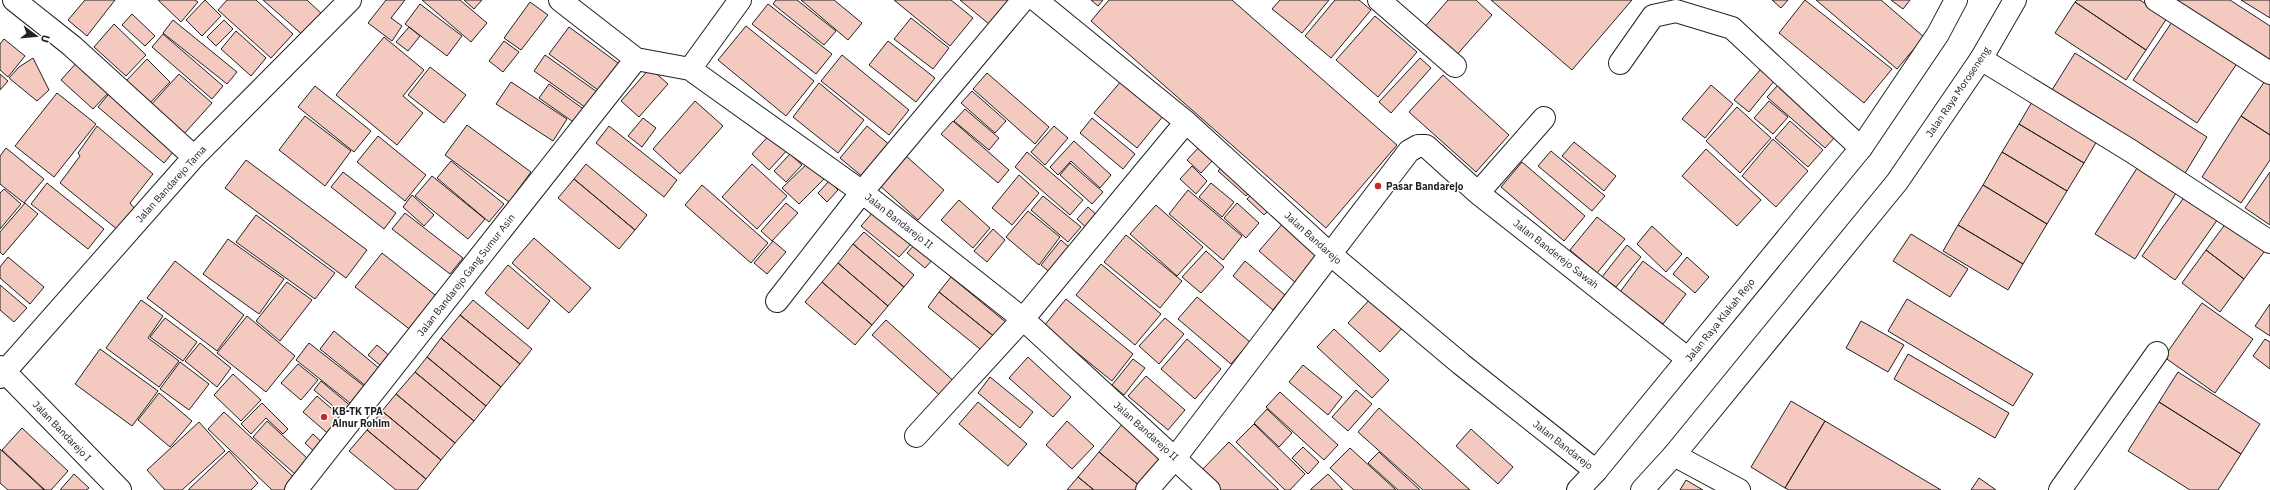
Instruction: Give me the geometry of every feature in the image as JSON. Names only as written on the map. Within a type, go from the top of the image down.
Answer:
[{"type":"street","points":[[14,0],[72,46],[194,157]]},
{"type":"street","name":"Jalan Bandarejo Tama","points":[[1,372],[194,157],[350,0]]},
{"type":"street","name":"Jalan Bandarejo II","points":[[560,0],[636,59],[690,69],[862,192],[1023,319],[1209,490]]},
{"type":"street","points":[[690,69],[740,0]]},
{"type":"street","points":[[777,301],[862,192],[1023,0]]},
{"type":"street","name":"Jalan Bandarejo","points":[[1036,0],[1186,122],[1330,253],[1461,364],[1596,471]]},
{"type":"street","points":[[1379,0],[1455,66]]},
{"type":"street","points":[[1620,63],[1653,16],[1676,11],[1732,28],[1861,148],[1938,34],[1956,0]]},
{"type":"street","name":"Jalan Raya Moroseneng","points":[[1674,455],[1897,182],[1981,60],[2015,0]]},
{"type":"street","points":[[2156,0],[2270,73]]},
{"type":"street","name":"Jalan Bandarejo Gang Sumur Asin","points":[[296,490],[636,59]]},
{"type":"street","points":[[1981,60],[2132,151],[2270,242]]},
{"type":"street","points":[[1478,193],[1544,118]]},
{"type":"street","points":[[916,436],[1023,319],[1186,122]]},
{"type":"street","name":"Jalan Banderejo Sawah","points":[[1330,253],[1409,151],[1418,146],[1426,146],[1478,193],[1688,359]]},
{"type":"street","name":"Jalan Raya Klakah Rejo","points":[[1578,490],[1596,471],[1861,148]]},
{"type":"street","points":[[1147,490],[1175,458],[1330,253]]},
{"type":"street","points":[[2060,490],[2157,353]]},
{"type":"street","name":"Jalan Bandarejo I","points":[[1,372],[120,490]]},
{"type":"street","points":[[1642,490],[1674,455],[1739,490]]},
{"type":"building","points":[[85,0],[115,0],[87,36],[68,20]]},
{"type":"building","points":[[158,0],[195,0],[198,2],[181,22]]},
{"type":"building","points":[[205,0],[221,16],[202,36],[186,20]]},
{"type":"building","points":[[227,0],[256,0],[293,34],[271,58],[218,10]]},
{"type":"building","points":[[263,0],[307,0],[324,16],[305,37]]},
{"type":"building","points":[[386,0],[405,0],[391,18],[402,26],[392,41],[368,23]]},
{"type":"building","points":[[422,0],[460,0],[487,23],[471,42]]},
{"type":"building","points":[[464,0],[482,0],[474,9]]},
{"type":"building","points":[[776,0],[797,0],[836,31],[824,45],[773,4]]},
{"type":"building","points":[[801,0],[834,0],[862,23],[848,40]]},
{"type":"building","points":[[894,0],[951,0],[973,18],[950,46]]},
{"type":"building","points":[[960,0],[1019,0],[995,29]]},
{"type":"building","points":[[1091,0],[1103,0],[1098,6]]},
{"type":"building","points":[[1109,0],[1232,0],[1397,145],[1326,228],[1091,21]]},
{"type":"building","points":[[1280,0],[1329,0],[1302,33],[1272,9]]},
{"type":"building","points":[[1335,0],[1359,0],[1371,10],[1331,58],[1305,36]]},
{"type":"building","points":[[1448,0],[1476,0],[1492,15],[1454,58],[1423,29]]},
{"type":"building","points":[[1491,0],[1632,0],[1572,70]]},
{"type":"building","points":[[1772,0],[1788,0],[1781,8]]},
{"type":"building","points":[[1805,0],[1892,69],[1864,103],[1779,33]]},
{"type":"building","points":[[1816,0],[1881,0],[1924,37],[1897,69]]},
{"type":"building","points":[[1891,0],[1910,0],[1903,9]]},
{"type":"building","points":[[2077,0],[2140,0],[2167,18],[2146,50],[2075,2]]},
{"type":"building","points":[[2175,0],[2230,0],[2270,26],[2270,67]]},
{"type":"building","points":[[2241,0],[2270,0],[2270,18]]},
{"type":"building","points":[[530,2],[548,15],[521,50],[504,38]]},
{"type":"building","points":[[2075,2],[2146,50],[2126,80],[2055,33]]},
{"type":"building","points":[[420,4],[462,36],[447,56],[405,24]]},
{"type":"building","points":[[768,4],[832,54],[816,74],[752,24]]},
{"type":"building","points":[[132,14],[155,36],[145,46],[122,25]]},
{"type":"building","points":[[1375,16],[1417,52],[1378,97],[1336,60]]},
{"type":"building","points":[[2176,16],[2240,59],[2197,123],[2133,80]]},
{"type":"building","points":[[911,18],[949,48],[933,69],[894,39]]},
{"type":"building","points":[[173,20],[237,72],[227,84],[163,33]]},
{"type":"building","points":[[224,20],[233,29],[216,46],[207,37]]},
{"type":"building","points":[[114,24],[146,55],[126,76],[94,47]]},
{"type":"building","points":[[746,26],[814,81],[786,116],[718,60]]},
{"type":"building","points":[[409,27],[420,36],[408,51],[396,42]]},
{"type":"building","points":[[569,27],[622,66],[602,93],[549,54]]},
{"type":"building","points":[[236,31],[266,58],[251,76],[221,49]]},
{"type":"building","points":[[163,34],[223,86],[212,99],[152,47]]},
{"type":"building","points":[[384,37],[424,70],[403,96],[423,113],[397,145],[336,95]]},
{"type":"building","points":[[4,39],[25,56],[8,77],[0,70],[0,44]]},
{"type":"building","points":[[504,41],[519,52],[503,72],[489,61]]},
{"type":"building","points":[[888,41],[935,78],[916,102],[869,65]]},
{"type":"building","points":[[2075,53],[2207,137],[2184,175],[2052,90]]},
{"type":"building","points":[[545,55],[600,94],[589,110],[534,71]]},
{"type":"building","points":[[842,55],[909,110],[889,135],[821,81]]},
{"type":"building","points":[[33,58],[49,90],[37,101],[9,78],[19,67]]},
{"type":"building","points":[[1420,58],[1431,68],[1391,113],[1379,102]]},
{"type":"building","points":[[147,59],[170,82],[149,104],[125,82]]},
{"type":"building","points":[[78,61],[110,91],[93,109],[61,80]]},
{"type":"building","points":[[430,67],[466,95],[444,123],[408,95]]},
{"type":"building","points":[[650,68],[668,84],[639,117],[621,101]]},
{"type":"building","points":[[1761,69],[1775,80],[1749,112],[1734,100]]},
{"type":"building","points":[[987,73],[1049,127],[1035,144],[973,89]]},
{"type":"building","points":[[0,74],[8,81],[0,90]]},
{"type":"building","points":[[179,74],[212,103],[183,135],[150,106]]},
{"type":"building","points":[[1443,75],[1509,135],[1476,172],[1409,112]]},
{"type":"building","points":[[2267,78],[2270,80],[2270,135],[2241,116]]},
{"type":"building","points":[[1122,80],[1164,115],[1137,148],[1094,113]]},
{"type":"building","points":[[511,82],[567,119],[553,141],[496,104]]},
{"type":"building","points":[[819,83],[864,120],[838,153],[793,117]]},
{"type":"building","points":[[549,84],[589,113],[579,126],[539,98]]},
{"type":"building","points":[[1779,84],[1837,135],[1825,148],[1767,97]]},
{"type":"building","points":[[1711,85],[1733,104],[1705,138],[1682,119]]},
{"type":"building","points":[[315,86],[371,131],[354,152],[298,107]]},
{"type":"building","points":[[112,90],[178,146],[164,163],[98,107]]},
{"type":"building","points":[[972,91],[1006,121],[995,133],[961,103]]},
{"type":"building","points":[[57,93],[96,124],[54,177],[15,146]]},
{"type":"building","points":[[2036,95],[2101,134],[2084,163],[2019,124]]},
{"type":"building","points":[[695,101],[723,126],[680,174],[653,149]]},
{"type":"building","points":[[1769,101],[1788,117],[1773,134],[1754,118]]},
{"type":"building","points":[[1737,107],[1771,138],[1740,173],[1706,141]]},
{"type":"building","points":[[965,109],[999,138],[989,150],[954,121]]},
{"type":"building","points":[[305,116],[351,151],[325,186],[279,150]]},
{"type":"building","points":[[2241,116],[2270,135],[2270,160],[2241,203],[2202,177]]},
{"type":"building","points":[[643,118],[656,128],[642,147],[628,136]]},
{"type":"building","points":[[1092,118],[1135,154],[1123,169],[1080,133]]},
{"type":"building","points":[[953,121],[1009,170],[998,183],[941,134]]},
{"type":"building","points":[[1790,121],[1823,150],[1808,167],[1775,138]]},
{"type":"building","points":[[2019,124],[2084,163],[2067,191],[2002,152]]},
{"type":"building","points":[[467,125],[531,172],[509,202],[445,155]]},
{"type":"building","points":[[97,126],[153,174],[130,203],[139,214],[123,234],[60,183],[80,156],[78,153]]},
{"type":"building","points":[[609,126],[677,180],[664,197],[596,143]]},
{"type":"building","points":[[867,126],[891,146],[864,178],[840,158]]},
{"type":"building","points":[[1054,126],[1068,138],[1045,165],[1031,152]]},
{"type":"building","points":[[773,131],[790,147],[769,170],[752,154]]},
{"type":"building","points":[[378,136],[426,175],[405,201],[357,162]]},
{"type":"building","points":[[1773,139],[1808,171],[1776,207],[1742,176]]},
{"type":"building","points":[[1074,141],[1111,175],[1100,188],[1071,161],[1058,175],[1050,167]]},
{"type":"building","points":[[1574,142],[1616,176],[1604,191],[1562,156]]},
{"type":"building","points":[[1199,147],[1213,160],[1201,173],[1187,160]]},
{"type":"building","points":[[6,148],[44,179],[24,203],[0,184],[0,156]]},
{"type":"building","points":[[1706,149],[1761,200],[1737,226],[1682,176]]},
{"type":"building","points":[[1551,151],[1605,196],[1592,211],[1538,166]]},
{"type":"building","points":[[1027,152],[1083,200],[1070,215],[1015,167]]},
{"type":"building","points":[[2002,152],[2067,191],[2047,224],[1983,185]]},
{"type":"building","points":[[790,154],[802,165],[786,182],[774,171]]},
{"type":"building","points":[[905,155],[944,190],[918,220],[878,184]]},
{"type":"building","points":[[813,158],[829,174],[799,204],[782,188]]},
{"type":"building","points":[[246,160],[367,250],[346,278],[225,188]]},
{"type":"building","points":[[451,161],[504,204],[489,222],[437,178]]},
{"type":"building","points":[[1226,162],[1255,187],[1246,196],[1218,171]]},
{"type":"building","points":[[1522,162],[1585,216],[1564,241],[1501,187]]},
{"type":"building","points":[[1070,163],[1103,192],[1092,204],[1060,175]]},
{"type":"building","points":[[586,164],[647,215],[635,230],[574,179]]},
{"type":"building","points":[[752,164],[787,196],[757,229],[722,197]]},
{"type":"building","points":[[2139,165],[2178,190],[2135,259],[2095,234]]},
{"type":"building","points":[[1192,166],[1207,181],[1196,194],[1180,179]]},
{"type":"building","points":[[343,172],[396,213],[384,229],[331,187]]},
{"type":"building","points":[[2270,172],[2270,225],[2245,208]]},
{"type":"building","points":[[1019,175],[1039,193],[1012,225],[992,208]]},
{"type":"building","points":[[432,176],[485,219],[468,239],[415,196]]},
{"type":"building","points":[[574,179],[635,230],[619,249],[558,198]]},
{"type":"building","points":[[829,181],[838,190],[827,202],[818,193]]},
{"type":"building","points":[[47,183],[104,229],[88,249],[31,204]]},
{"type":"building","points":[[1211,183],[1234,202],[1222,217],[1199,197]]},
{"type":"building","points":[[702,185],[768,243],[751,263],[685,205]]},
{"type":"building","points":[[1983,185],[2047,224],[2023,264],[1958,225]]},
{"type":"building","points":[[1257,188],[1274,205],[1264,215],[1247,199]]},
{"type":"building","points":[[4,189],[21,204],[0,229],[0,193]]},
{"type":"building","points":[[1188,190],[1242,236],[1223,260],[1169,214]]},
{"type":"building","points":[[2188,192],[2220,216],[2175,280],[2142,256]]},
{"type":"building","points":[[412,195],[434,215],[424,226],[403,207]]},
{"type":"building","points":[[1043,196],[1081,227],[1068,242],[1031,210]]},
{"type":"building","points":[[959,200],[990,228],[973,248],[941,220]]},
{"type":"building","points":[[25,203],[38,214],[3,255],[0,252],[0,232]]},
{"type":"building","points":[[786,203],[798,213],[772,241],[761,231]]},
{"type":"building","points":[[1237,203],[1259,223],[1246,238],[1224,218]]},
{"type":"building","points":[[1156,205],[1203,247],[1177,276],[1130,234]]},
{"type":"building","points":[[1088,207],[1103,221],[1092,233],[1077,219]]},
{"type":"building","points":[[1028,211],[1060,237],[1039,265],[1006,237]]},
{"type":"building","points":[[873,212],[911,244],[899,257],[861,226]]},
{"type":"building","points":[[405,213],[463,258],[450,274],[392,229]]},
{"type":"building","points":[[256,215],[335,273],[315,299],[236,242]]},
{"type":"building","points":[[1597,217],[1625,239],[1597,273],[1570,250]]},
{"type":"building","points":[[2229,219],[2267,248],[2244,279],[2206,250]]},
{"type":"building","points":[[1284,222],[1322,255],[1297,284],[1259,251]]},
{"type":"building","points":[[1958,225],[2023,264],[2008,290],[1943,251]]},
{"type":"building","points":[[1652,226],[1682,254],[1666,272],[1637,244]]},
{"type":"building","points":[[993,229],[1005,240],[987,262],[974,251]]},
{"type":"building","points":[[864,232],[914,275],[904,287],[853,244]]},
{"type":"building","points":[[1911,234],[1968,269],[1950,297],[1893,261]]},
{"type":"building","points":[[1126,235],[1182,281],[1160,308],[1104,262]]},
{"type":"building","points":[[534,238],[591,288],[569,313],[512,263]]},
{"type":"building","points":[[228,239],[284,279],[259,314],[203,274]]},
{"type":"building","points":[[1061,240],[1072,250],[1052,274],[1041,265]]},
{"type":"building","points":[[773,241],[786,252],[767,274],[754,263]]},
{"type":"building","points":[[917,242],[935,257],[925,268],[907,253]]},
{"type":"building","points":[[853,244],[904,287],[888,306],[838,263]]},
{"type":"building","points":[[1627,245],[1641,257],[1616,287],[1602,277]]},
{"type":"building","points":[[2206,250],[2244,279],[2220,312],[2182,283]]},
{"type":"building","points":[[1206,251],[1224,267],[1201,293],[1182,277]]},
{"type":"building","points":[[382,253],[439,298],[412,331],[355,287]]},
{"type":"building","points":[[8,257],[44,287],[30,304],[0,278],[0,267]]},
{"type":"building","points":[[1687,257],[1709,277],[1695,293],[1673,274]]},
{"type":"building","points":[[175,261],[244,315],[217,351],[147,298]]},
{"type":"building","points":[[1245,261],[1285,295],[1273,310],[1233,276]]},
{"type":"building","points":[[1643,261],[1686,294],[1663,324],[1620,292]]},
{"type":"building","points":[[838,263],[888,306],[872,325],[822,282]]},
{"type":"building","points":[[1101,264],[1161,314],[1135,345],[1076,295]]},
{"type":"building","points":[[508,265],[550,301],[528,329],[485,293]]},
{"type":"building","points":[[951,277],[1008,324],[996,338],[939,292]]},
{"type":"building","points":[[287,282],[312,300],[280,341],[256,321]]},
{"type":"building","points":[[822,282],[872,325],[855,345],[805,302]]},
{"type":"building","points":[[0,285],[27,308],[14,322],[0,310]]},
{"type":"building","points":[[939,292],[996,338],[985,353],[928,307]]},
{"type":"building","points":[[1197,297],[1250,342],[1231,364],[1178,319]]},
{"type":"building","points":[[1372,297],[1404,326],[1380,352],[1348,323]]},
{"type":"building","points":[[1066,299],[1133,354],[1112,381],[1044,326]]},
{"type":"building","points":[[1907,299],[2033,374],[2013,406],[1888,331]]},
{"type":"building","points":[[141,300],[163,316],[148,338],[179,361],[159,387],[106,348]]},
{"type":"building","points":[[473,300],[532,349],[520,364],[460,315]]},
{"type":"building","points":[[2202,303],[2253,339],[2215,393],[2164,357]]},
{"type":"building","points":[[2270,304],[2270,336],[2255,326]]},
{"type":"building","points":[[460,315],[520,364],[501,387],[441,338]]},
{"type":"building","points":[[247,316],[295,356],[266,392],[217,353]]},
{"type":"building","points":[[165,318],[197,342],[183,361],[150,337]]},
{"type":"building","points":[[1165,318],[1184,334],[1159,364],[1139,346]]},
{"type":"building","points":[[886,320],[957,384],[944,399],[872,335]]},
{"type":"building","points":[[1861,321],[1904,345],[1888,372],[1846,348]]},
{"type":"building","points":[[1334,329],[1389,380],[1372,398],[1317,347]]},
{"type":"building","points":[[334,331],[386,374],[372,391],[320,349]]},
{"type":"building","points":[[441,338],[501,387],[486,406],[427,357]]},
{"type":"building","points":[[1187,339],[1221,369],[1195,399],[1161,369]]},
{"type":"building","points":[[2265,339],[2270,342],[2270,369],[2253,356]]},
{"type":"building","points":[[200,343],[231,368],[217,387],[185,361]]},
{"type":"building","points":[[309,343],[369,390],[355,407],[296,360]]},
{"type":"building","points":[[377,345],[397,362],[388,372],[368,355]]},
{"type":"building","points":[[100,349],[158,391],[132,426],[75,384]]},
{"type":"building","points":[[1908,354],[2009,413],[1995,438],[1894,379]]},
{"type":"building","points":[[427,357],[486,406],[474,421],[415,372]]},
{"type":"building","points":[[1028,357],[1071,397],[1053,417],[1009,378]]},
{"type":"building","points":[[1133,359],[1145,368],[1124,395],[1112,385]]},
{"type":"building","points":[[180,362],[209,384],[189,410],[160,389]]},
{"type":"building","points":[[298,364],[318,380],[301,400],[281,383]]},
{"type":"building","points":[[1303,365],[1342,397],[1328,415],[1289,382]]},
{"type":"building","points":[[415,372],[474,421],[455,443],[396,394]]},
{"type":"building","points":[[2178,372],[2260,424],[2241,454],[2159,402]]},
{"type":"building","points":[[233,374],[261,400],[241,421],[214,395]]},
{"type":"building","points":[[1146,376],[1185,410],[1168,430],[1128,396]]},
{"type":"building","points":[[990,377],[1033,412],[1020,428],[978,393]]},
{"type":"building","points":[[321,381],[353,408],[346,417],[314,390]]},
{"type":"building","points":[[1356,390],[1372,404],[1348,431],[1332,417]]},
{"type":"building","points":[[1280,392],[1338,445],[1324,460],[1266,407]]},
{"type":"building","points":[[159,393],[192,421],[170,447],[138,420]]},
{"type":"building","points":[[396,394],[455,443],[441,460],[382,411]]},
{"type":"building","name":"KB-TK TPA Ainur Rohim","points":[[317,396],[346,421],[333,438],[303,412]]},
{"type":"building","points":[[1791,401],[1825,421],[1785,488],[1751,467]]},
{"type":"building","points":[[978,402],[1027,444],[1008,466],[959,424]]},
{"type":"building","points":[[2159,402],[2241,454],[2218,490],[2190,490],[2128,451]]},
{"type":"building","points":[[262,403],[288,429],[283,434],[266,418],[251,434],[241,424]]},
{"type":"building","points":[[1379,408],[1470,490],[1423,490],[1358,432]]},
{"type":"building","points":[[1267,409],[1292,433],[1279,447],[1254,423]]},
{"type":"building","points":[[382,411],[441,460],[426,479],[367,430]]},
{"type":"building","points":[[224,412],[301,484],[295,490],[272,490],[208,429]]},
{"type":"building","points":[[267,421],[308,459],[295,474],[253,437]]},
{"type":"building","points":[[1067,421],[1094,446],[1072,469],[1046,445]]},
{"type":"building","points":[[1825,421],[1941,490],[1789,490],[1785,488]]},
{"type":"building","points":[[199,422],[225,451],[182,490],[165,490],[147,470]]},
{"type":"building","points":[[1123,423],[1165,458],[1141,487],[1099,452]]},
{"type":"building","points":[[1254,424],[1305,474],[1290,490],[1285,490],[1236,442]]},
{"type":"building","points":[[22,428],[68,471],[51,490],[45,490],[2,450]]},
{"type":"building","points":[[1471,429],[1513,467],[1498,484],[1456,446]]},
{"type":"building","points":[[367,430],[426,479],[417,490],[396,490],[349,451]]},
{"type":"building","points":[[313,434],[329,449],[321,458],[305,443]]},
{"type":"building","points":[[1229,442],[1279,490],[1220,490],[1200,472]]},
{"type":"building","points":[[1303,447],[1319,462],[1308,474],[1292,458]]},
{"type":"building","points":[[1350,448],[1396,490],[1354,490],[1330,468]]},
{"type":"building","points":[[0,449],[44,490],[8,490],[0,483]]},
{"type":"building","points":[[229,451],[258,483],[251,490],[188,490]]},
{"type":"building","points":[[1099,452],[1141,487],[1139,490],[1094,490],[1078,477]]},
{"type":"building","points":[[1379,452],[1420,490],[1398,490],[1368,463]]},
{"type":"building","points":[[74,474],[89,488],[86,490],[60,490]]},
{"type":"building","points":[[1328,474],[1343,490],[1310,490]]},
{"type":"building","points":[[1078,477],[1094,490],[1067,490]]},
{"type":"building","points":[[1979,478],[1996,490],[1971,490]]},
{"type":"building","points":[[1686,480],[1703,490],[1680,490]]},
{"type":"place","name":"Pasar Bandarejo","points":[[1378,186]]},
{"type":"place","name":"KB-TK TPA Ainur Rohim","points":[[324,417]]}]
